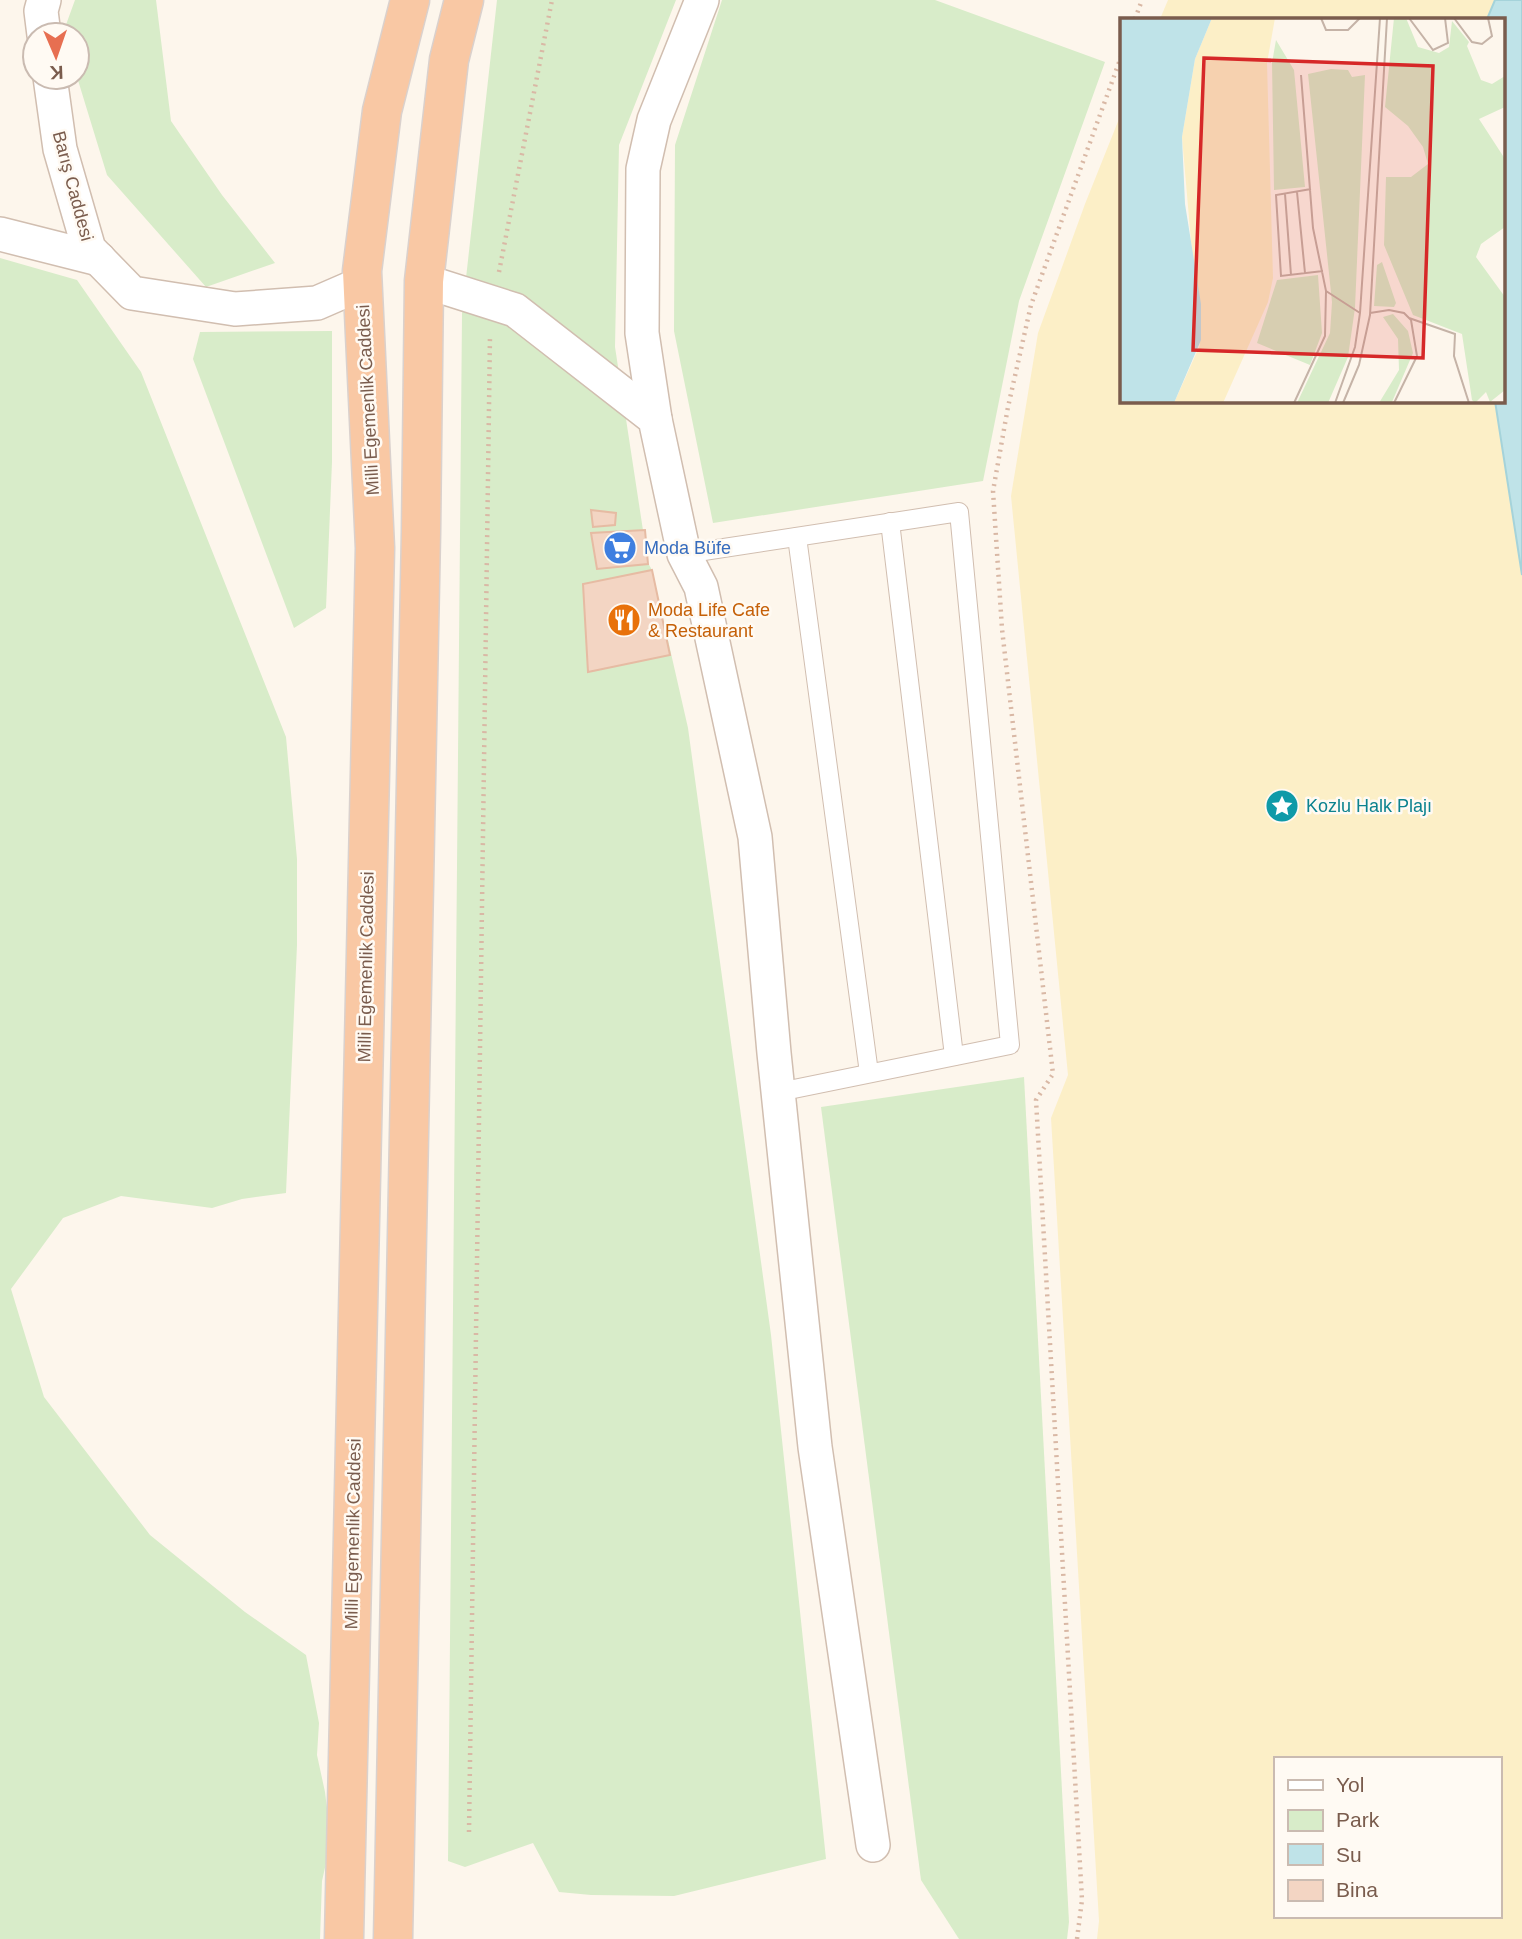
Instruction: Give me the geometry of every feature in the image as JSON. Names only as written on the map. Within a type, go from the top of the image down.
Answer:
[{"type":"highway","name":"Milli Egemenlik Caddesi","points":[[344,1939],[375,548],[362,271],[382,111],[410,0]]},
{"type":"highway","points":[[393,1939],[424,281],[449,60],[464,0]]},
{"type":"street","points":[[42,21],[40,11],[44,0]]},
{"type":"street","points":[[702,0],[654,120],[643,169],[642,333],[655,419],[684,554],[701,587],[755,837],[815,1447],[873,1845]]},
{"type":"street","name":"Barış Caddesi","points":[[52,91],[60,149],[89,249],[132,293],[235,309],[317,303],[363,283]]},
{"type":"street","points":[[0,234],[99,259]]},
{"type":"street","points":[[424,281],[515,310],[655,419]]},
{"type":"lane","points":[[684,554],[959,512],[1010,1045],[779,1091]]},
{"type":"lane","points":[[890,522],[954,1056]]},
{"type":"lane","points":[[797,537],[869,1073]]},
{"type":"path","points":[[469,1832],[490,318],[552,0]]},
{"type":"path","points":[[1135,18],[1142,0]]},
{"type":"path","points":[[1077,1939],[1082,1900],[1036,1100],[1052,1074],[1002,629],[993,491],[1008,407],[1031,305],[1120,60]]},
{"type":"green space","points":[[75,0],[156,0],[171,121],[222,195],[275,263],[206,287],[107,175],[81,91],[91,91],[91,21],[67,21]]},
{"type":"green space","points":[[497,0],[676,0],[619,145],[615,347],[648,563],[652,570],[688,728],[771,1335],[826,1859],[674,1896],[559,1892],[533,1843],[465,1867],[448,1861],[462,314]]},
{"type":"green space","points":[[722,0],[935,0],[1105,62],[1019,301],[983,481],[713,523],[674,331],[675,145]]},
{"type":"green space","points":[[0,258],[77,280],[141,372],[286,737],[297,859],[297,945],[286,1193],[242,1199],[212,1208],[121,1196],[63,1218],[11,1289],[44,1397],[150,1535],[245,1612],[306,1655],[319,1723],[317,1755],[331,1841],[322,1881],[320,1939],[0,1939]]},
{"type":"green space","points":[[332,331],[332,462],[326,608],[294,628],[193,359],[200,332]]},
{"type":"green space","points":[[1024,1077],[1069,1922],[1067,1939],[959,1939],[921,1880],[821,1107]]},
{"type":"sand","points":[[1168,0],[1495,0],[1487,18],[1160,18]]},
{"type":"sand","name":"Kozlu Halk Plajı","points":[[1120,116],[1120,402],[1498,402],[1522,575],[1522,1939],[1097,1939],[1099,1921],[1051,1118],[1068,1075],[1011,496],[1038,333]]},
{"type":"water","points":[[1495,0],[1522,0],[1522,575],[1495,402],[1504,402],[1504,18],[1487,18]]},
{"type":"building","points":[[591,510],[616,513],[615,525],[593,527]]},
{"type":"building","name":"Moda Büfe","points":[[645,530],[648,564],[597,569],[591,533]]},
{"type":"building","name":"Moda Life Cafe & Restaurant","points":[[652,570],[670,655],[588,672],[583,584]]},
{"type":"place","name":"Moda Büfe","points":[[620,548]]},
{"type":"place","name":"Moda Life Cafe & Restaurant","points":[[624,620]]},
{"type":"place","name":"Kozlu Halk Plajı","points":[[1282,806]]}]
